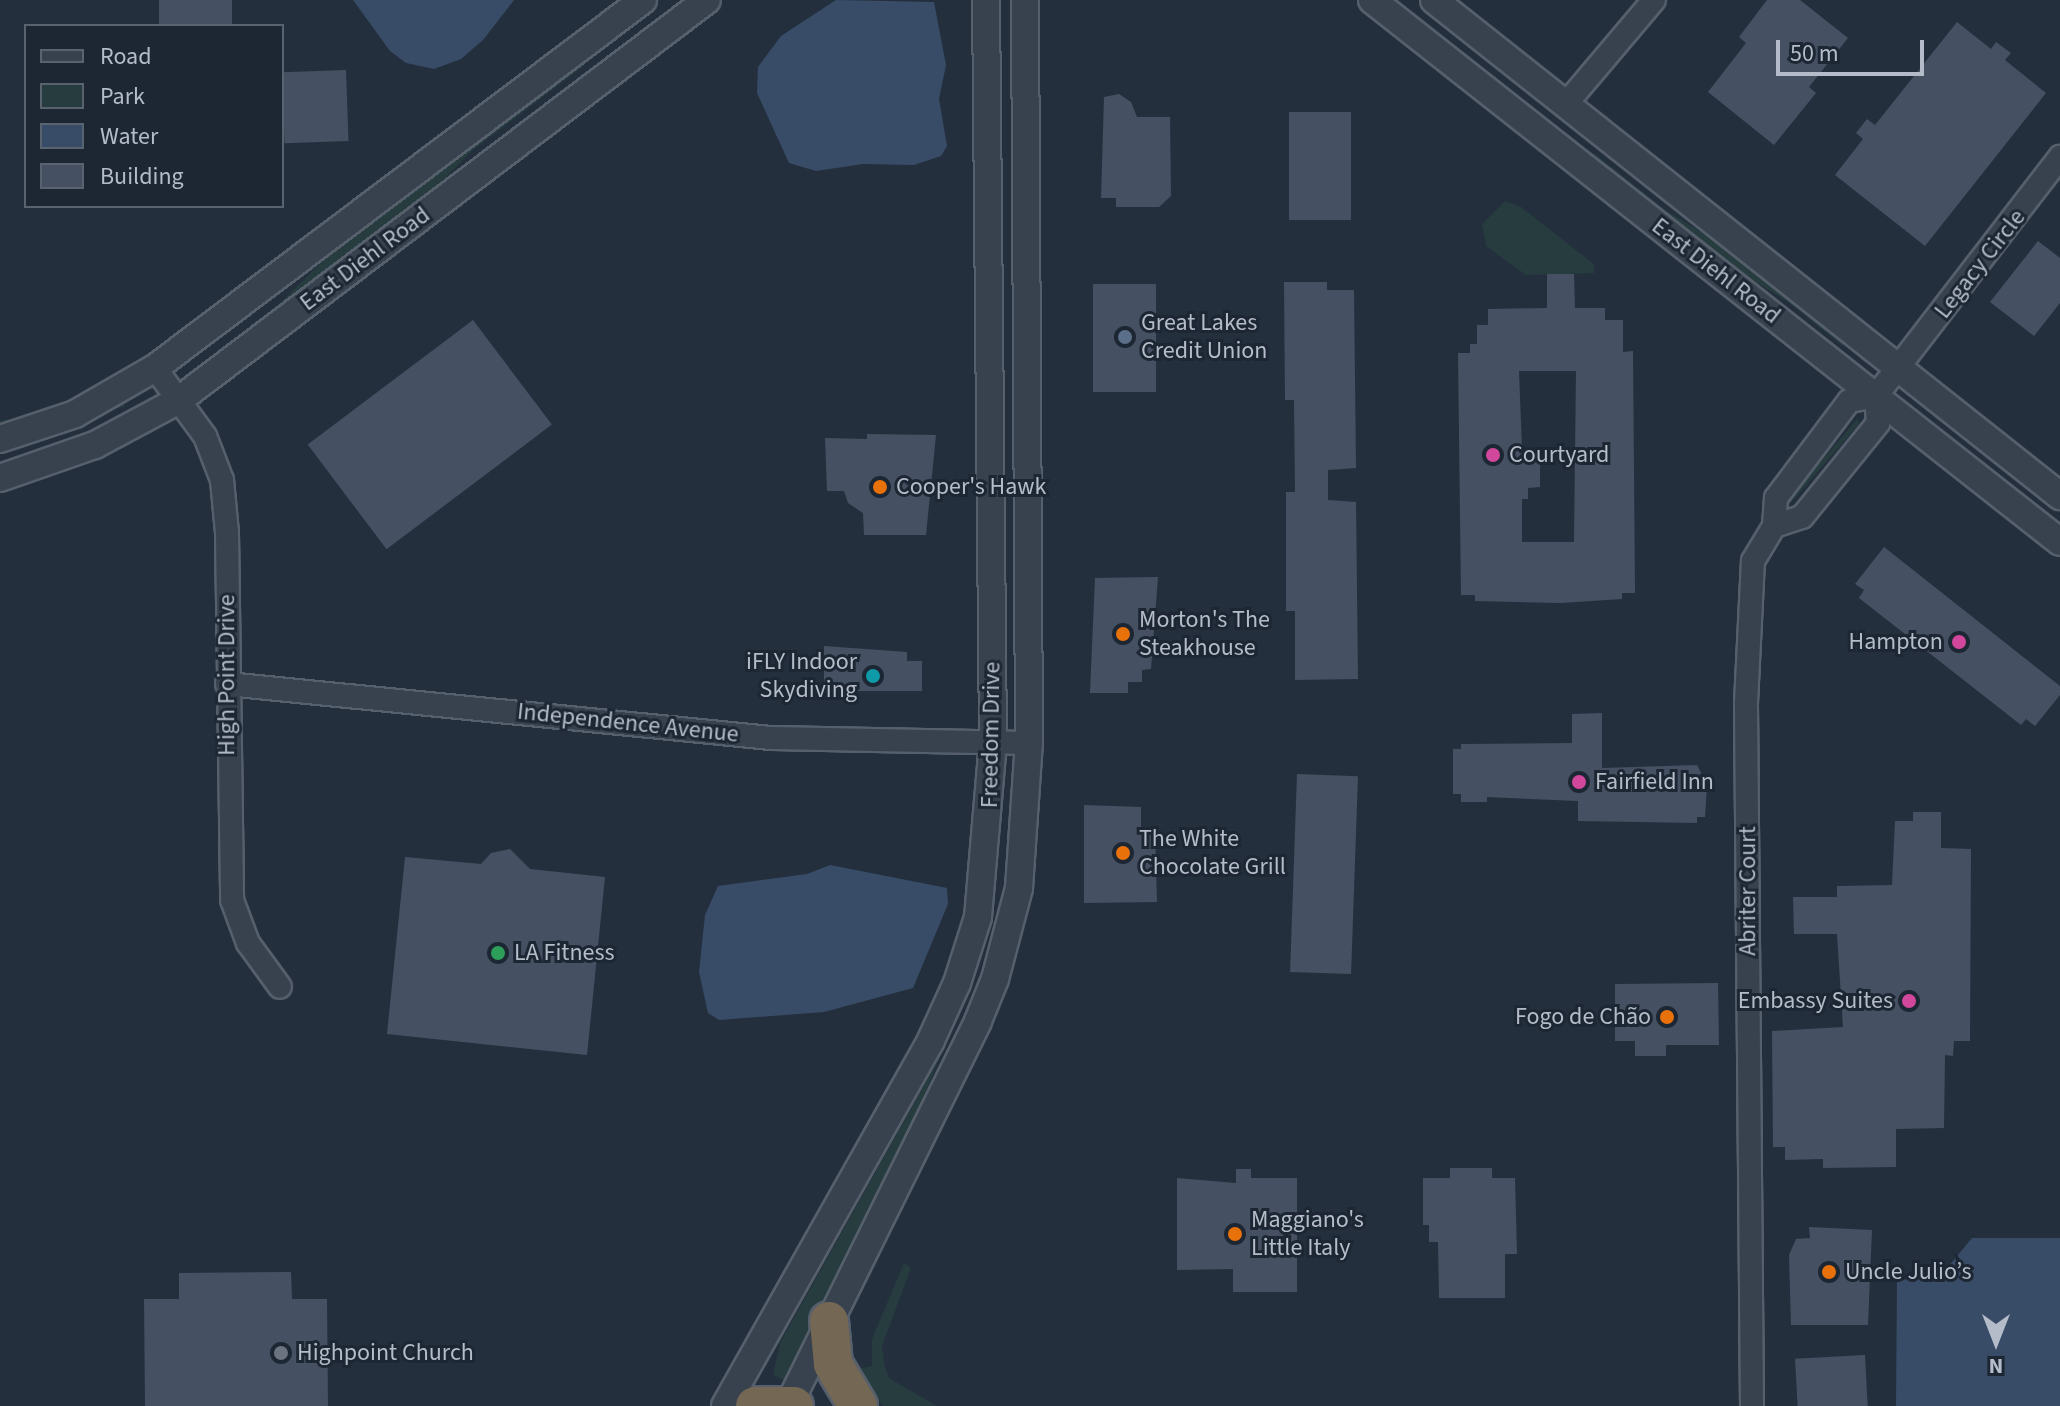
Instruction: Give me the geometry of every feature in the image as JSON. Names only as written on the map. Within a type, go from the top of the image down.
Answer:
[{"type":"highway","points":[[829,1321],[833,1364],[858,1406]]},
{"type":"street","name":"East Diehl Road","points":[[0,439],[75,414],[155,368],[643,0]]},
{"type":"street","name":"East Diehl Road","points":[[0,478],[95,445],[179,400],[707,0]]},
{"type":"street","points":[[976,0],[986,48]]},
{"type":"street","name":"Freedom Drive","points":[[725,1406],[871,1153],[957,983],[978,917],[986,869],[993,742],[986,0]]},
{"type":"street","name":"Freedom Drive","points":[[780,1405],[829,1321],[995,979],[1019,888],[1029,743],[1025,0]]},
{"type":"street","points":[[1025,47],[1041,0]]},
{"type":"street","name":"East Diehl Road","points":[[1372,0],[2060,542]]},
{"type":"street","name":"East Diehl Road","points":[[1434,0],[2060,496]]},
{"type":"street","points":[[1566,104],[1654,0]]},
{"type":"street","name":"Legacy Circle","points":[[1898,368],[2060,157]]},
{"type":"street","name":"High Point Drive","points":[[155,368],[205,436],[225,499],[232,900],[248,943],[280,987]]},
{"type":"street","name":"Abriter Court","points":[[1752,1406],[1748,598],[1753,561],[1774,526],[1776,498],[1846,404],[1876,396],[1898,368]]},
{"type":"street","name":"Abriter Court","points":[[1774,526],[1802,517],[1878,423],[1876,396]]},
{"type":"street","name":"Independence Avenue","points":[[227,684],[771,738],[1029,743]]},
{"type":"green space","points":[[578,65],[585,65],[473,150],[414,209],[206,363],[281,302],[343,241]]},
{"type":"green space","points":[[1594,153],[1664,209],[1741,257],[1849,342],[1843,346],[1788,302],[1715,257],[1590,157]]},
{"type":"green space","points":[[1505,201],[1521,207],[1594,264],[1594,273],[1526,275],[1486,246],[1482,224]]},
{"type":"green space","points":[[124,401],[125,407],[0,427],[0,421]]},
{"type":"green space","points":[[1858,418],[1859,424],[1789,505],[1789,499]]},
{"type":"green space","points":[[941,1055],[908,1134],[788,1382],[773,1375],[780,1343]]},
{"type":"green space","points":[[904,1263],[911,1268],[882,1346],[885,1367],[889,1378],[937,1406],[883,1406],[857,1369],[872,1366],[872,1339]]},
{"type":"water","points":[[353,0],[514,0],[483,40],[461,59],[434,69],[406,63],[390,51]]},
{"type":"water","points":[[836,0],[934,2],[946,65],[939,99],[947,146],[941,156],[914,165],[863,164],[816,171],[789,163],[757,93],[758,67],[781,36]]},
{"type":"water","points":[[830,865],[947,888],[948,904],[913,988],[824,1012],[719,1020],[708,1013],[699,972],[705,915],[718,886],[807,874]]},
{"type":"water","points":[[1972,1238],[2060,1238],[2060,1406],[1896,1406],[1897,1281],[1943,1273]]},
{"type":"building","points":[[159,0],[232,0],[232,24],[159,24]]},
{"type":"building","points":[[1767,0],[1800,0],[1848,38],[1809,87],[1816,93],[1774,145],[1708,92],[1746,43],[1739,37]]},
{"type":"building","points":[[1957,22],[1991,49],[1996,42],[2011,53],[2005,60],[2046,93],[1925,246],[1835,175],[1863,139],[1856,133],[1867,119],[1875,125]]},
{"type":"building","points":[[346,70],[348,141],[285,143],[284,72]]},
{"type":"building","points":[[1119,94],[1131,102],[1137,117],[1170,117],[1171,196],[1159,207],[1116,207],[1116,198],[1101,198],[1104,97]]},
{"type":"building","points":[[1289,112],[1351,112],[1351,220],[1289,220]]},
{"type":"building","points":[[2038,241],[2060,258],[2060,303],[2034,336],[1990,302]]},
{"type":"building","name":"Courtyard","points":[[1547,274],[1574,274],[1575,308],[1605,308],[1605,320],[1623,320],[1623,352],[1633,351],[1635,593],[1622,593],[1622,599],[1561,603],[1475,601],[1475,595],[1461,595],[1458,353],[1470,353],[1470,344],[1477,344],[1477,325],[1488,325],[1488,309],[1547,308]],"holes":[[[1519,371],[1576,371],[1574,542],[1522,542],[1522,499],[1528,499],[1528,488],[1540,487],[1540,461],[1529,461],[1528,449],[1522,449]]]},
{"type":"building","points":[[1284,282],[1327,282],[1327,290],[1354,290],[1356,468],[1328,470],[1328,500],[1356,502],[1358,679],[1295,680],[1295,611],[1286,611],[1286,492],[1295,492],[1294,400],[1285,400]]},
{"type":"building","points":[[1093,284],[1156,284],[1156,392],[1093,392]]},
{"type":"building","points":[[473,320],[552,425],[387,549],[308,445]]},
{"type":"building","name":"Cooper's Hawk","points":[[867,434],[936,435],[926,535],[864,535],[863,513],[848,503],[844,491],[827,491],[825,438],[867,439]]},
{"type":"building","name":"Hampton","points":[[1884,547],[2060,686],[2060,695],[2035,726],[2026,719],[2021,725],[1859,598],[1864,590],[1855,584]]},
{"type":"building","name":"Morton's The Steakhouse","points":[[1158,577],[1151,669],[1142,670],[1142,682],[1128,682],[1128,693],[1090,693],[1095,578]]},
{"type":"building","name":"iFLY Indoor Skydiving","points":[[824,646],[907,652],[907,661],[922,661],[922,691],[824,691]]},
{"type":"building","name":"Fairfield Inn","points":[[1602,713],[1602,768],[1697,765],[1707,785],[1705,817],[1697,817],[1697,823],[1578,821],[1578,801],[1487,797],[1487,802],[1461,802],[1461,794],[1453,794],[1453,749],[1461,749],[1461,744],[1572,743],[1572,714]]},
{"type":"building","points":[[1297,774],[1358,776],[1351,974],[1290,972]]},
{"type":"building","name":"The White Chocolate Grill","points":[[1084,805],[1141,807],[1141,830],[1155,830],[1157,902],[1084,903]]},
{"type":"building","name":"Embassy Suites","points":[[1913,812],[1941,812],[1941,848],[1971,849],[1970,1041],[1954,1041],[1953,1056],[1945,1055],[1944,1128],[1896,1129],[1896,1167],[1823,1168],[1823,1159],[1785,1160],[1785,1147],[1773,1147],[1772,1031],[1843,1027],[1837,934],[1794,934],[1793,897],[1837,897],[1837,886],[1892,885],[1895,821],[1913,821]]},
{"type":"building","name":"LA Fitness","points":[[510,849],[530,869],[605,877],[587,1055],[387,1034],[405,857],[481,864],[491,853]]},
{"type":"building","name":"Fogo de Chão","points":[[1718,983],[1719,1045],[1666,1045],[1666,1056],[1635,1056],[1635,1041],[1615,1041],[1615,984]]},
{"type":"building","points":[[1450,1168],[1492,1168],[1492,1178],[1515,1178],[1517,1254],[1505,1254],[1505,1298],[1439,1298],[1438,1242],[1429,1242],[1429,1225],[1423,1225],[1423,1178],[1450,1178]]},
{"type":"building","name":"Maggiano's Little Italy","points":[[1236,1169],[1251,1169],[1251,1178],[1297,1178],[1297,1292],[1233,1292],[1233,1269],[1177,1270],[1177,1178],[1236,1183]]},
{"type":"building","name":"Uncle Julio’s","points":[[1809,1227],[1872,1230],[1868,1325],[1791,1325],[1789,1255],[1796,1239],[1810,1238]]},
{"type":"building","points":[[291,1272],[292,1299],[327,1299],[328,1406],[145,1406],[144,1299],[179,1299],[179,1273]]},
{"type":"building","points":[[1865,1355],[1868,1406],[1798,1406],[1795,1359]]},
{"type":"place","name":"Great Lakes Credit Union","points":[[1125,337]]},
{"type":"place","name":"Courtyard","points":[[1493,455]]},
{"type":"place","name":"Cooper's Hawk","points":[[880,487]]},
{"type":"place","name":"Morton's The Steakhouse","points":[[1123,634]]},
{"type":"place","name":"Hampton","points":[[1959,642]]},
{"type":"place","name":"iFLY Indoor Skydiving","points":[[873,676]]},
{"type":"place","name":"Fairfield Inn","points":[[1579,782]]},
{"type":"place","name":"The White Chocolate Grill","points":[[1123,853]]},
{"type":"place","name":"LA Fitness","points":[[498,953]]},
{"type":"place","name":"Embassy Suites","points":[[1909,1001]]},
{"type":"place","name":"Fogo de Chão","points":[[1667,1017]]},
{"type":"place","name":"Maggiano's Little Italy","points":[[1235,1234]]},
{"type":"place","name":"Uncle Julio’s","points":[[1829,1272]]},
{"type":"place","name":"Highpoint Church","points":[[281,1353]]}]
